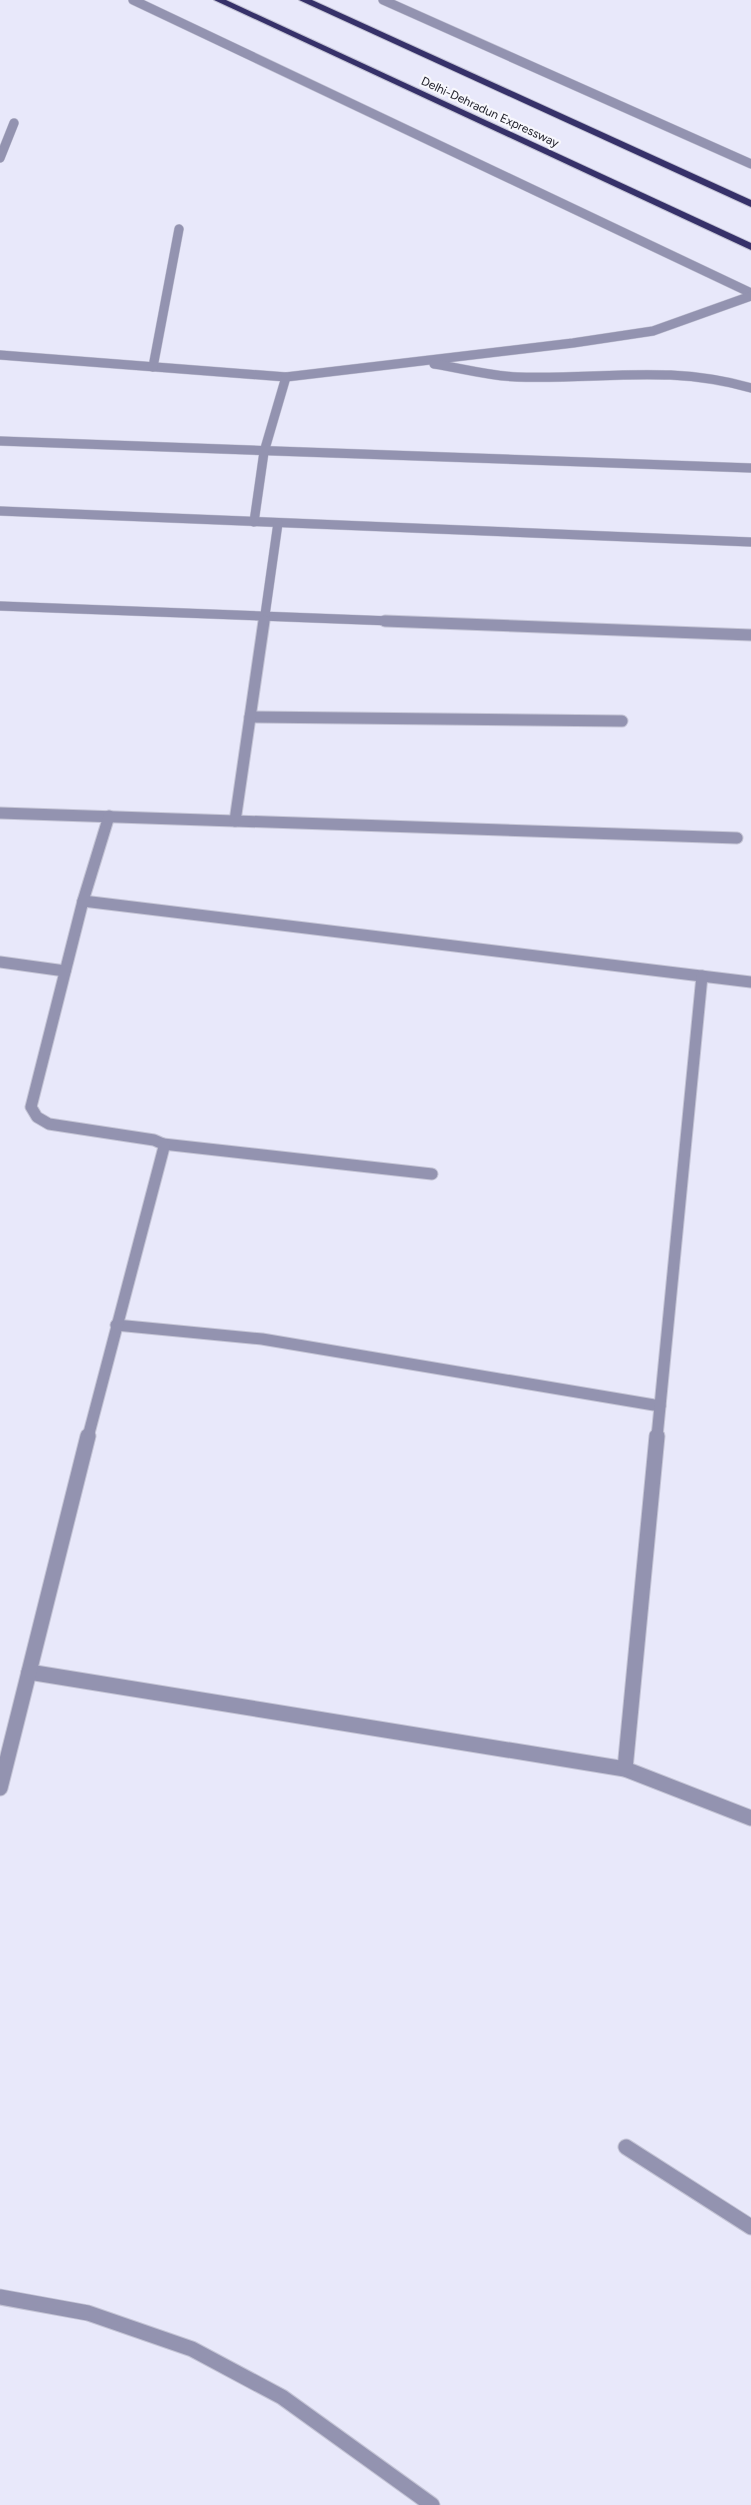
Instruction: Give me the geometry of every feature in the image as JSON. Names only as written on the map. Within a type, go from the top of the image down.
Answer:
[{"type":"highway","name":"Delhi-Dehradun Expressway","points":[[219,0],[751,247]]},
{"type":"highway","name":"Delhi-Dehradun Expressway","points":[[304,0],[751,204]]},
{"type":"street","points":[[134,0],[751,295]]},
{"type":"street","points":[[383,0],[751,164]]},
{"type":"street","points":[[0,158],[14,123]]},
{"type":"street","points":[[153,367],[179,229]]},
{"type":"street","points":[[0,355],[286,377],[573,343],[653,331],[751,295]]},
{"type":"street","points":[[419,362],[515,377],[679,373],[732,381],[751,388]]},
{"type":"street","points":[[254,522],[264,452],[286,377]]},
{"type":"street","points":[[0,441],[264,452],[751,468]]},
{"type":"street","points":[[0,511],[751,542]]},
{"type":"street","points":[[235,821],[278,523]]},
{"type":"street","points":[[0,606],[751,635]]},
{"type":"street","points":[[250,717],[622,721]]},
{"type":"street","points":[[0,813],[737,838]]},
{"type":"street","points":[[109,816],[82,901],[31,1106],[34,1115],[41,1122],[53,1126],[154,1140],[163,1144],[432,1174]]},
{"type":"street","points":[[82,901],[751,982]]},
{"type":"street","points":[[0,962],[65,971]]},
{"type":"street","points":[[625,1769],[702,976]]},
{"type":"street","points":[[0,1788],[163,1144]]},
{"type":"street","points":[[116,1325],[262,1339],[660,1406]]},
{"type":"street","points":[[29,1672],[625,1769],[751,1818]]},
{"type":"street","points":[[626,2147],[751,2226]]},
{"type":"street","points":[[0,2297],[88,2313],[192,2348],[282,2397],[432,2505]]}]
